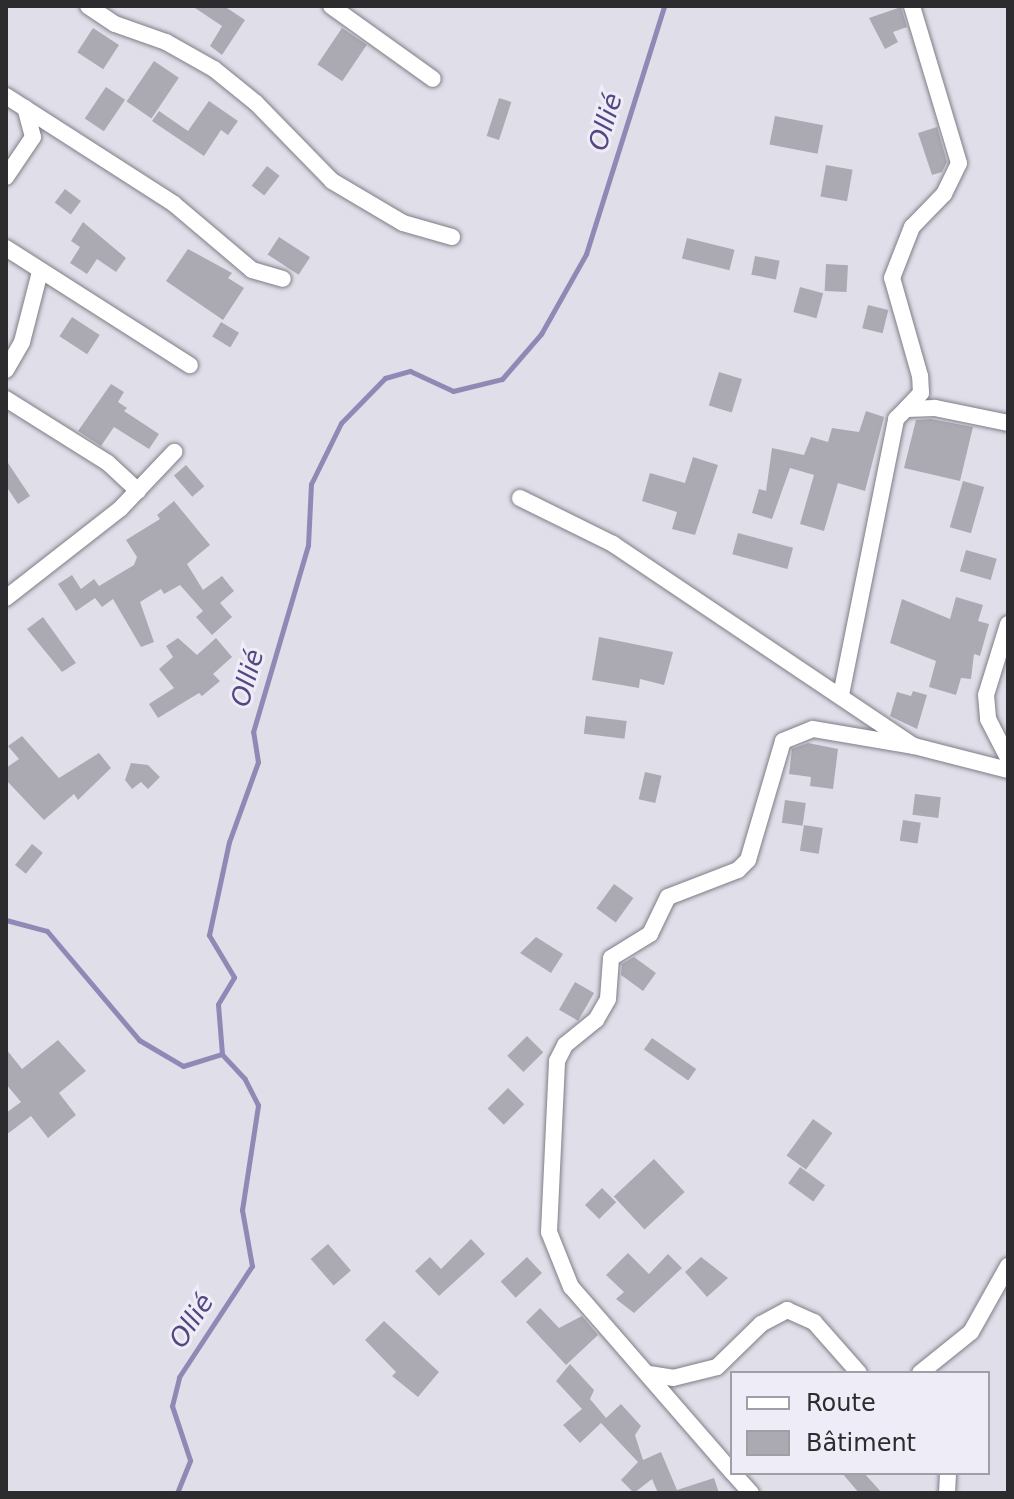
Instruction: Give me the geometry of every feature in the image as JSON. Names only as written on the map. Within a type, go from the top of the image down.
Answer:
[{"type":"street","points":[[88,6],[115,24],[166,42],[214,69],[256,103],[332,181],[403,223],[452,237]]},
{"type":"street","points":[[331,6],[433,79]]},
{"type":"street","points":[[841,695],[863,601],[878,495],[896,419],[921,393],[920,376],[892,278],[912,227],[944,194],[959,163],[912,6]]},
{"type":"street","points":[[6,96],[174,204],[252,270],[283,279]]},
{"type":"street","points":[[6,177],[33,137],[25,108]]},
{"type":"street","points":[[6,248],[190,365]]},
{"type":"street","points":[[6,370],[22,342],[40,272]]},
{"type":"street","points":[[6,399],[108,463],[138,491]]},
{"type":"street","points":[[906,409],[935,408],[1008,423]]},
{"type":"street","points":[[6,598],[138,491],[174,452]]},
{"type":"street","points":[[520,498],[613,544],[914,746]]},
{"type":"street","points":[[1008,624],[986,695],[988,719],[1008,758]]},
{"type":"street","points":[[730,1471],[571,1287],[549,1232],[557,1061],[565,1045],[596,1020],[608,999],[611,958],[650,934],[668,897],[738,870],[748,860],[783,741],[813,729],[914,746],[1008,770]]},
{"type":"street","points":[[922,1371],[971,1332],[1008,1266]]},
{"type":"street","points":[[649,1374],[673,1378],[717,1367],[761,1324],[787,1310],[814,1322],[857,1371]]},
{"type":"street","points":[[929,1371],[939,1357]]},
{"type":"street","points":[[734,1475],[751,1493]]},
{"type":"building","points":[[192,6],[224,6],[245,20],[222,55],[210,46],[222,26]]},
{"type":"building","points":[[901,7],[907,27],[893,32],[898,42],[885,49],[869,18]]},
{"type":"building","points":[[93,28],[119,45],[103,69],[77,52]]},
{"type":"building","points":[[342,28],[367,45],[342,81],[317,64]]},
{"type":"building","points":[[154,61],[179,78],[151,118],[127,102]]},
{"type":"building","points":[[106,87],[125,100],[104,131],[85,119]]},
{"type":"building","points":[[499,98],[511,102],[499,140],[487,136]]},
{"type":"building","points":[[209,101],[238,121],[228,135],[221,130],[204,156],[152,121],[159,111],[188,131]]},
{"type":"building","points":[[775,116],[823,125],[818,154],[769,144]]},
{"type":"building","points":[[937,127],[947,162],[942,172],[932,175],[918,133]]},
{"type":"building","points":[[826,165],[853,170],[847,201],[820,197]]},
{"type":"building","points":[[267,166],[280,176],[264,196],[252,186]]},
{"type":"building","points":[[65,189],[81,201],[71,215],[55,203]]},
{"type":"building","points":[[83,222],[126,258],[116,272],[97,259],[87,274],[70,263],[80,247],[71,241]]},
{"type":"building","points":[[279,237],[310,257],[299,275],[268,255]]},
{"type":"building","points":[[687,238],[735,250],[729,270],[682,258]]},
{"type":"building","points":[[188,249],[232,273],[228,278],[244,288],[223,320],[166,281]]},
{"type":"building","points":[[755,256],[780,261],[776,279],[751,275]]},
{"type":"building","points":[[826,264],[848,265],[847,292],[825,291]]},
{"type":"building","points":[[800,287],[823,293],[816,318],[793,312]]},
{"type":"building","points":[[868,305],[888,310],[883,333],[862,328]]},
{"type":"building","points":[[72,317],[100,335],[87,354],[59,336]]},
{"type":"building","points":[[221,322],[239,333],[230,347],[212,337]]},
{"type":"building","points":[[719,372],[742,379],[732,412],[709,405]]},
{"type":"building","points":[[111,384],[124,392],[118,402],[127,408],[124,411],[159,434],[149,449],[114,427],[101,446],[78,431]]},
{"type":"building","points":[[866,411],[884,417],[865,491],[838,483],[824,531],[800,524],[814,475],[790,468],[772,519],[752,513],[759,489],[766,491],[772,448],[804,455],[811,437],[828,442],[832,428],[859,432]]},
{"type":"building","points":[[931,419],[973,427],[960,481],[904,468],[916,420]]},
{"type":"building","points":[[693,457],[718,465],[695,535],[672,529],[677,512],[642,501],[650,473],[685,483]]},
{"type":"building","points":[[6,460],[30,496],[18,504],[6,486]]},
{"type":"building","points":[[186,465],[204,486],[192,497],[174,475]]},
{"type":"building","points":[[963,481],[984,487],[971,533],[950,527]]},
{"type":"building","points":[[174,501],[210,545],[187,564],[203,590],[222,576],[234,591],[220,603],[232,617],[212,635],[196,617],[203,611],[180,585],[164,594],[161,589],[140,602],[154,642],[141,647],[113,599],[102,607],[95,598],[76,611],[58,584],[72,575],[81,589],[94,579],[99,586],[134,565],[137,557],[126,540],[160,519],[157,515]]},
{"type":"building","points":[[738,533],[793,548],[787,569],[732,554]]},
{"type":"building","points":[[966,550],[997,559],[991,580],[960,571]]},
{"type":"building","points":[[956,597],[983,605],[978,621],[989,624],[980,656],[974,654],[971,679],[961,678],[956,695],[929,687],[936,661],[890,643],[902,599],[950,619]]},
{"type":"building","points":[[43,617],[76,663],[62,672],[27,629]]},
{"type":"building","points":[[599,637],[673,652],[664,685],[640,679],[639,688],[592,680]]},
{"type":"building","points":[[178,638],[197,655],[216,638],[232,657],[213,674],[220,681],[202,696],[199,693],[158,718],[149,704],[174,688],[159,669],[173,657],[166,646]]},
{"type":"building","points":[[913,691],[927,695],[917,729],[890,716],[897,692],[911,696]]},
{"type":"building","points":[[586,716],[627,721],[625,739],[584,734]]},
{"type":"building","points":[[22,736],[59,778],[99,753],[111,768],[78,800],[74,794],[44,820],[6,780],[6,768],[19,759],[8,746]]},
{"type":"building","points":[[808,743],[838,749],[833,789],[810,786],[811,777],[789,774],[792,749]]},
{"type":"building","points":[[131,763],[148,765],[160,777],[148,789],[141,782],[132,789],[125,780]]},
{"type":"building","points":[[645,772],[662,776],[655,803],[639,799]]},
{"type":"building","points":[[915,794],[941,797],[938,818],[912,815]]},
{"type":"building","points":[[785,800],[806,803],[803,826],[782,823]]},
{"type":"building","points":[[903,820],[921,823],[917,844],[900,841]]},
{"type":"building","points":[[804,825],[823,828],[819,854],[800,851]]},
{"type":"building","points":[[32,844],[43,853],[26,874],[15,865]]},
{"type":"building","points":[[614,884],[633,898],[616,922],[596,908]]},
{"type":"building","points":[[536,937],[563,954],[551,973],[520,953]]},
{"type":"building","points":[[634,957],[656,973],[643,991],[621,975],[622,964]]},
{"type":"building","points":[[575,982],[594,993],[578,1021],[559,1010]]},
{"type":"building","points":[[527,1036],[543,1052],[523,1072],[507,1056]]},
{"type":"building","points":[[652,1038],[696,1069],[688,1080],[644,1049]]},
{"type":"building","points":[[58,1040],[86,1071],[59,1093],[76,1115],[48,1138],[31,1116],[6,1135],[6,1113],[21,1102],[6,1084],[6,1049],[22,1069]]},
{"type":"building","points":[[508,1088],[524,1104],[504,1125],[487,1109]]},
{"type":"building","points":[[813,1119],[832,1133],[806,1170],[787,1155]]},
{"type":"building","points":[[654,1159],[685,1192],[644,1229],[614,1197]]},
{"type":"building","points":[[800,1167],[825,1185],[813,1201],[788,1183]]},
{"type":"building","points":[[602,1188],[616,1202],[599,1219],[585,1205]]},
{"type":"building","points":[[471,1239],[485,1254],[439,1296],[415,1271],[430,1257],[441,1269]]},
{"type":"building","points":[[328,1244],[351,1270],[334,1286],[311,1259]]},
{"type":"building","points":[[628,1253],[649,1274],[668,1254],[682,1268],[634,1313],[616,1299],[624,1292],[606,1275]]},
{"type":"building","points":[[527,1257],[542,1273],[516,1298],[501,1282]]},
{"type":"building","points":[[701,1257],[728,1278],[707,1297],[685,1272]]},
{"type":"building","points":[[540,1308],[559,1328],[582,1316],[598,1335],[566,1365],[526,1322]]},
{"type":"building","points":[[384,1321],[439,1372],[418,1397],[392,1376],[396,1372],[365,1340]]},
{"type":"building","points":[[570,1364],[594,1390],[590,1399],[606,1418],[621,1404],[641,1426],[635,1435],[643,1460],[661,1452],[677,1490],[714,1478],[719,1493],[658,1493],[652,1479],[634,1493],[621,1480],[638,1462],[601,1423],[580,1443],[563,1425],[582,1409],[556,1381]]},
{"type":"building","points":[[844,1475],[866,1475],[882,1493],[859,1493]]},
{"type":"waterway","name":"Ollié","points":[[177,1493],[190,1460],[172,1406],[179,1377],[252,1266],[242,1210],[258,1105],[245,1079],[222,1054],[218,1004],[234,977],[209,935],[229,842],[258,762],[253,732],[308,545],[311,484],[341,423],[385,378],[410,371],[453,391],[502,379],[541,334],[586,254],[664,6]]},
{"type":"waterway","points":[[6,920],[47,931],[139,1040],[183,1066],[222,1054]]}]
